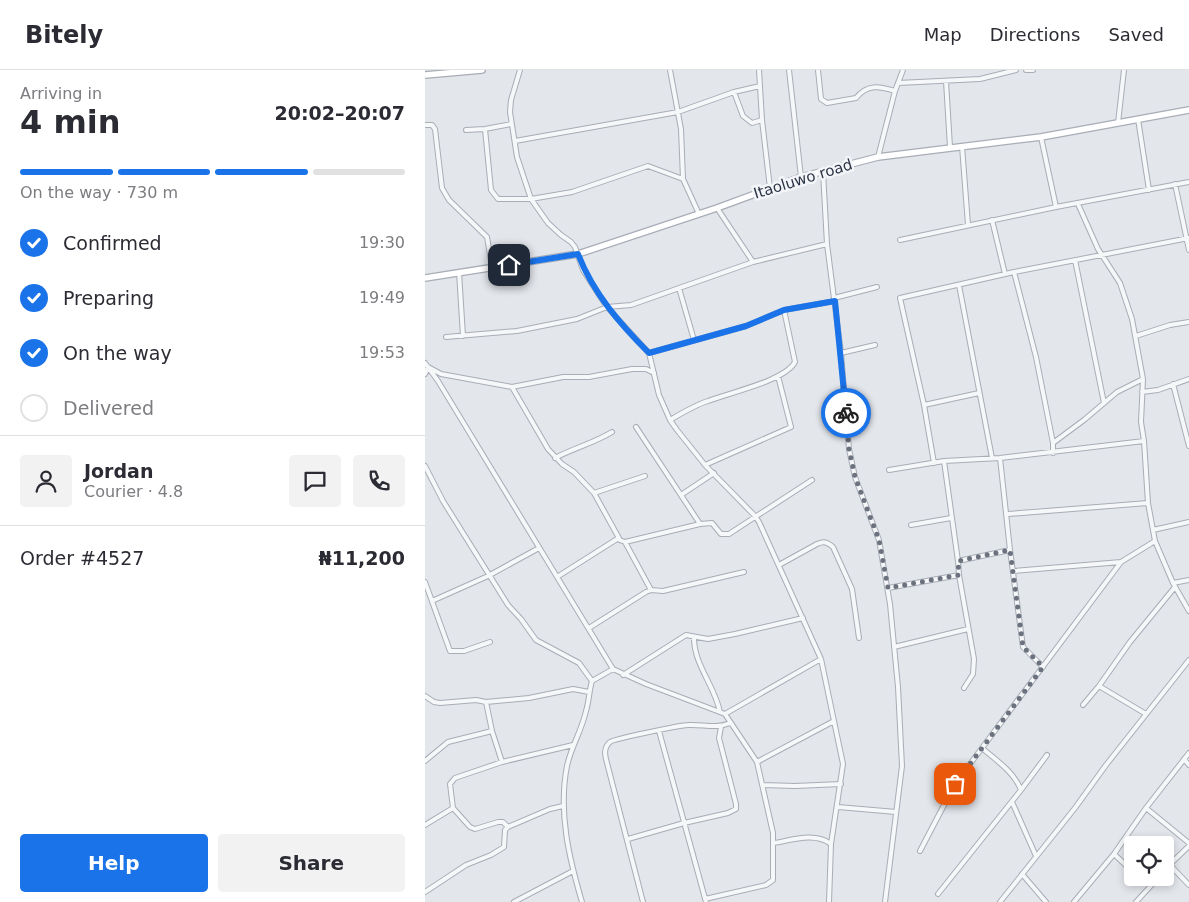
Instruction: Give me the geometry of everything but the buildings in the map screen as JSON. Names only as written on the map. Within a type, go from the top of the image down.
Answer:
[{"type":"street","points":[[425,75],[482,70]]},
{"type":"street","points":[[521,70],[509,106],[517,157],[531,199],[548,224],[571,242],[578,254],[583,270],[607,307],[649,353],[659,395],[670,420],[705,465],[755,516],[821,659],[843,764],[831,844],[829,902]]},
{"type":"street","points":[[670,70],[681,129],[683,179],[699,214]]},
{"type":"street","points":[[759,70],[762,120],[770,188]]},
{"type":"street","points":[[789,70],[801,177]]},
{"type":"street","points":[[818,70],[821,99],[827,103],[856,98],[861,91],[874,87],[881,86],[895,91]]},
{"type":"street","points":[[878,157],[895,91],[903,70]]},
{"type":"street","points":[[898,84],[980,79],[1016,70]]},
{"type":"street","points":[[1026,70],[1033,70]]},
{"type":"street","points":[[1117,123],[1124,70]]},
{"type":"street","points":[[945,81],[950,147]]},
{"type":"street","points":[[515,141],[677,112],[734,92],[760,86]]},
{"type":"street","points":[[734,92],[745,119],[752,123],[762,120]]},
{"type":"street","name":"Itaoluwo road","points":[[425,278],[578,254],[717,208],[801,177],[878,157],[1041,136],[1189,110]]},
{"type":"street","points":[[1138,119],[1149,190]]},
{"type":"street","points":[[466,130],[485,129],[511,124]]},
{"type":"street","points":[[425,125],[432,125],[435,129],[442,188],[449,200],[487,237],[492,268]]},
{"type":"street","points":[[485,129],[491,190],[495,196],[502,200],[531,199],[572,192],[648,166],[683,179]]},
{"type":"street","points":[[1041,136],[1057,207]]},
{"type":"street","points":[[962,146],[968,225]]},
{"type":"street","points":[[823,172],[827,244],[841,353],[849,449],[855,477],[879,540],[888,588],[901,726],[902,766],[885,902]]},
{"type":"street","points":[[900,240],[992,220],[1189,182]]},
{"type":"street","points":[[1175,184],[1188,238],[1189,250]]},
{"type":"street","points":[[1078,204],[1101,254],[1120,283],[1136,336],[1143,379],[1141,422],[1148,503],[1155,541],[1174,585],[1189,611]]},
{"type":"street","points":[[717,208],[753,262]]},
{"type":"street","points":[[992,220],[1005,274]]},
{"type":"street","points":[[934,463],[924,405],[900,298],[1014,272],[1188,238]]},
{"type":"street","points":[[446,337],[517,331],[577,319],[607,307],[631,305],[753,262],[827,244]]},
{"type":"street","points":[[1075,260],[1105,403]]},
{"type":"street","points":[[459,272],[463,336]]},
{"type":"street","points":[[1014,272],[1036,357],[1053,443],[1053,453]]},
{"type":"street","points":[[959,285],[992,458]]},
{"type":"street","points":[[649,353],[746,326],[784,310],[835,299],[877,286]]},
{"type":"street","points":[[679,288],[695,340]]},
{"type":"street","points":[[670,420],[707,401],[778,376],[793,366],[795,362],[784,310]]},
{"type":"street","points":[[1136,336],[1170,324],[1189,322]]},
{"type":"street","points":[[841,353],[875,345]]},
{"type":"street","points":[[426,365],[441,374],[512,387],[563,377],[589,377],[632,369],[646,369],[654,373]]},
{"type":"street","points":[[425,374],[426,365]]},
{"type":"street","points":[[426,365],[613,669],[623,675],[722,713],[821,659]]},
{"type":"street","points":[[705,465],[791,428],[778,376]]},
{"type":"street","points":[[1053,443],[1117,392],[1143,379]]},
{"type":"street","points":[[1142,392],[1158,390],[1189,379]]},
{"type":"street","points":[[1173,384],[1189,446]]},
{"type":"street","points":[[512,387],[548,449],[555,458],[574,472],[594,493],[620,540]]},
{"type":"street","points":[[924,405],[979,393]]},
{"type":"street","points":[[636,427],[700,524]]},
{"type":"street","points":[[555,458],[592,443],[612,432]]},
{"type":"street","points":[[889,470],[944,461],[1053,453],[1144,441]]},
{"type":"street","points":[[1000,458],[1023,647],[1043,667]]},
{"type":"street","points":[[944,461],[959,575],[974,659],[973,674],[964,688]]},
{"type":"street","points":[[425,466],[443,502],[508,605],[536,640],[579,663],[591,681],[587,712],[567,765],[563,806],[566,838],[581,902]]},
{"type":"street","points":[[681,495],[714,473]]},
{"type":"street","points":[[594,493],[645,476]]},
{"type":"street","points":[[557,577],[613,541],[620,540],[625,542],[700,524],[712,523],[721,534],[726,535],[812,480]]},
{"type":"street","points":[[1008,514],[1148,503]]},
{"type":"street","points":[[911,525],[951,518]]},
{"type":"street","points":[[1153,530],[1189,522]]},
{"type":"street","points":[[920,851],[955,784],[1121,562],[1155,541]]},
{"type":"street","points":[[625,542],[651,590]]},
{"type":"street","points":[[779,565],[817,544],[828,542],[833,547],[852,589],[859,638]]},
{"type":"street","points":[[433,601],[488,576],[539,548]]},
{"type":"street","points":[[958,561],[1010,550]]},
{"type":"street","points":[[1014,571],[1121,562]]},
{"type":"street","points":[[589,628],[651,590],[663,591],[744,572]]},
{"type":"street","points":[[888,588],[959,575]]},
{"type":"street","points":[[1083,706],[1174,585],[1189,580]]},
{"type":"street","points":[[425,582],[450,651],[464,651],[490,642]]},
{"type":"street","points":[[623,675],[681,637],[708,639],[803,618]]},
{"type":"street","points":[[894,647],[968,629]]},
{"type":"street","points":[[659,731],[705,900],[766,884],[773,880],[774,843],[757,762],[722,713],[700,665],[694,645],[694,638]]},
{"type":"street","points":[[1000,902],[1189,660]]},
{"type":"street","points":[[591,681],[613,669]]},
{"type":"street","points":[[1099,686],[1146,714]]},
{"type":"street","points":[[425,696],[439,703],[475,700],[486,702],[529,698],[573,689],[589,692]]},
{"type":"street","points":[[486,702],[492,731],[502,762]]},
{"type":"street","points":[[757,762],[833,721]]},
{"type":"street","points":[[643,902],[605,755],[605,748],[614,739],[688,724],[721,727],[730,723]]},
{"type":"street","points":[[628,839],[736,809],[719,738],[721,727]]},
{"type":"street","points":[[425,761],[448,742],[492,731]]},
{"type":"street","points":[[508,827],[503,822],[498,822],[475,830],[470,827],[453,808],[450,784],[455,778],[502,762],[573,745]]},
{"type":"street","points":[[982,748],[1004,766],[1018,782],[1021,790]]},
{"type":"street","points":[[1074,902],[1114,854],[1146,808],[1189,753]]},
{"type":"street","points":[[938,894],[1047,755]]},
{"type":"street","points":[[1184,759],[1189,765]]},
{"type":"street","points":[[763,785],[841,784]]},
{"type":"street","points":[[1012,802],[1036,856]]},
{"type":"street","points":[[425,892],[466,865],[491,855],[504,847],[505,830],[508,827],[550,809],[563,806]]},
{"type":"street","points":[[838,807],[896,812]]},
{"type":"street","points":[[425,825],[453,808]]},
{"type":"street","points":[[1146,808],[1189,845],[1174,859]]},
{"type":"street","points":[[774,843],[814,837],[831,844]]},
{"type":"street","points":[[1114,854],[1124,863]]},
{"type":"street","points":[[1174,869],[1189,885]]},
{"type":"street","points":[[516,901],[573,871]]},
{"type":"street","points":[[1022,874],[1045,902]]},
{"type":"street","points":[[1136,902],[1151,886]]},
{"type":"street","points":[[516,901],[523,902]]},
{"type":"way so far","points":[[846,413],[849,449],[855,477],[879,540],[888,588],[959,575],[958,561],[1010,550],[1023,647],[1043,667],[955,784]]},
{"type":"route","points":[[509,265],[578,254],[583,270],[607,307],[649,353],[746,326],[784,310],[835,301],[846,413]]}]
